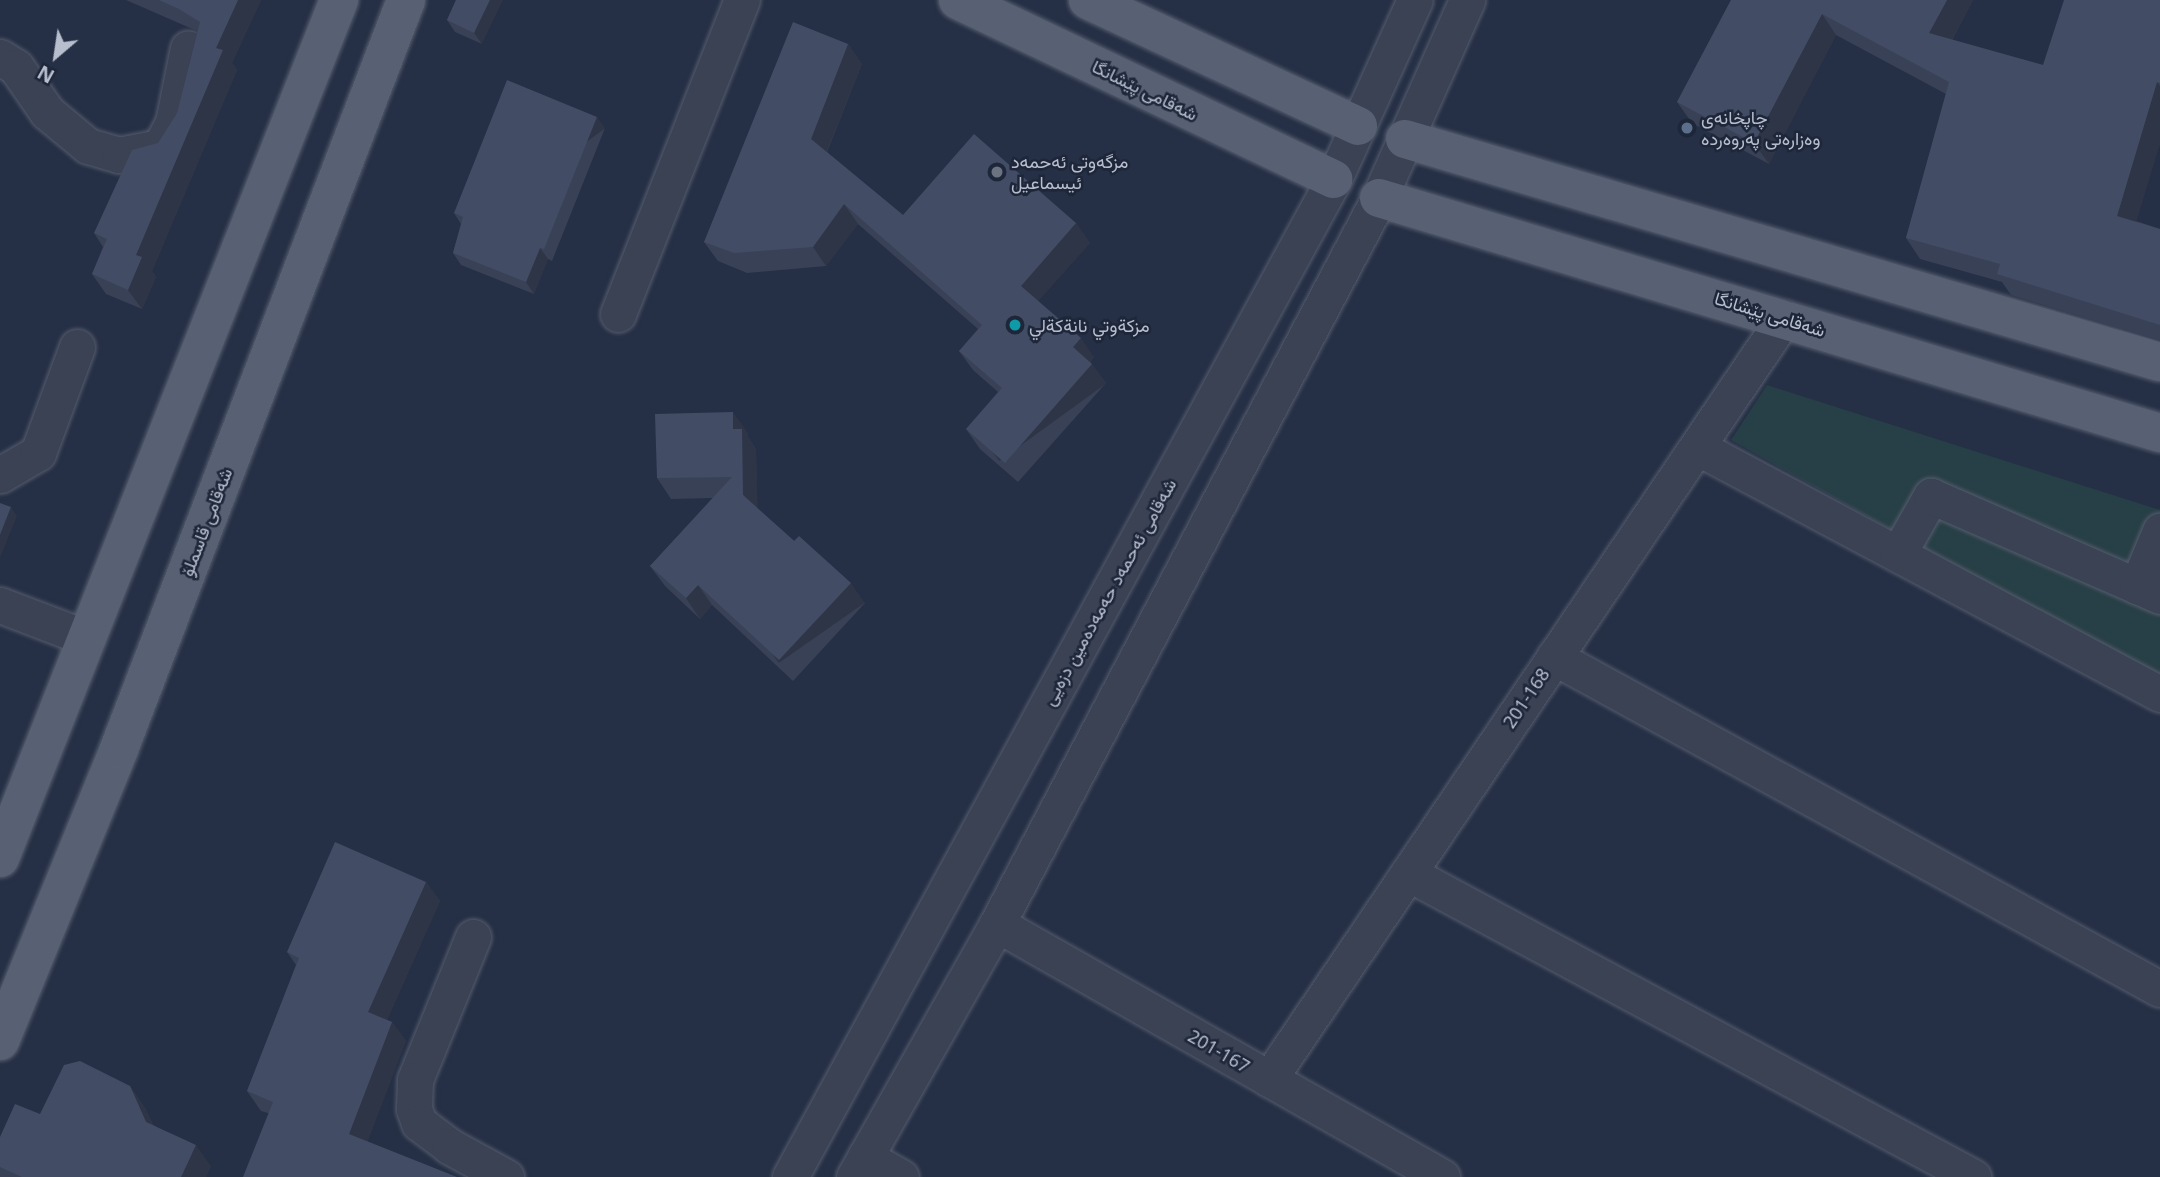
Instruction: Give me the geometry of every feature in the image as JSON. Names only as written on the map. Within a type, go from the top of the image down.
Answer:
[{"type":"main road","points":[[0,858],[340,0]]},
{"type":"main road","name":"شەقامی قاسملۆ","points":[[0,1041],[124,736],[406,0]]},
{"type":"main road","name":"شەقامی پێشانگا","points":[[958,0],[1334,179]]},
{"type":"main road","points":[[1088,0],[1358,126]]},
{"type":"main road","points":[[1290,159],[1313,156],[1327,136],[1321,113],[1311,105]]},
{"type":"main road","points":[[1405,139],[2160,362]]},
{"type":"main road","points":[[1433,214],[1421,206],[1414,192],[1414,177],[1421,164],[1448,153]]},
{"type":"main road","name":"شەقامی پێشانگا","points":[[1379,198],[2160,433]]},
{"type":"street","points":[[618,314],[742,0]]},
{"type":"street","name":"شەقامی ئەحمەد حەمەدەمین دزەیی","points":[[790,1177],[1334,179],[1415,0]]},
{"type":"street","points":[[901,1177],[860,1167],[997,924],[1379,198],[1467,0]]},
{"type":"street","points":[[0,57],[16,67],[47,112],[88,146],[119,155],[160,147],[173,122],[188,48]]},
{"type":"street","name":"201-168","points":[[1269,1079],[1784,318]]},
{"type":"street","points":[[0,475],[38,453],[78,347]]},
{"type":"street","points":[[1697,447],[2160,694]]},
{"type":"street","points":[[1898,554],[1931,496],[2149,591],[2160,531]]},
{"type":"street","points":[[0,605],[87,638]]},
{"type":"street","points":[[1554,657],[2160,989]]},
{"type":"street","points":[[1408,873],[1973,1177]]},
{"type":"street","name":"201-167","points":[[997,924],[1442,1177]]},
{"type":"street","points":[[473,937],[415,1080],[414,1109],[419,1123],[449,1146],[506,1177]]},
{"type":"shaded area","points":[[1767,385],[2160,510],[2160,680],[1731,440]]},
{"type":"building","points":[[159,0],[238,0],[216,48],[223,50],[136,255],[142,257],[128,290],[92,274],[107,239],[94,233],[132,150],[158,143],[177,113],[200,22]]},
{"type":"building","points":[[456,0],[490,0],[474,33],[447,20]]},
{"type":"building","points":[[1731,0],[1947,0],[1929,33],[2043,65],[2064,0],[2160,0],[2160,83],[2157,82],[2117,216],[2160,229],[2160,325],[1997,274],[2000,264],[1906,238],[1949,82],[1822,14],[1754,143],[1677,102]]},
{"type":"building","points":[[793,22],[848,44],[811,139],[903,215],[974,134],[1076,223],[1021,286],[1081,338],[1073,347],[1092,364],[1005,463],[966,429],[1002,388],[959,351],[982,325],[844,204],[813,247],[734,253],[704,242]]},
{"type":"building","points":[[507,80],[597,117],[544,249],[540,248],[526,282],[453,253],[463,217],[454,213]]},
{"type":"building","points":[[733,412],[733,429],[742,429],[743,495],[794,541],[799,536],[851,583],[779,660],[698,585],[686,598],[650,566],[732,477],[657,478],[655,414]]},
{"type":"building","points":[[0,503],[11,507],[0,535]]},
{"type":"building","points":[[335,842],[426,882],[368,1012],[392,1022],[349,1134],[457,1177],[243,1177],[273,1102],[247,1091],[299,958],[287,952]]},
{"type":"building","points":[[80,1061],[130,1086],[146,1122],[196,1145],[181,1177],[22,1177],[0,1167],[0,1137],[15,1104],[40,1114],[64,1065]]},
{"type":"place","name":"چاپخانەی وەزارەتی پەروەردە","points":[[1687,128]]},
{"type":"place","name":"مزگەوتی ئەحمەد ئیسماعیل","points":[[997,172]]},
{"type":"place","name":"مزكةوتي نانةكةلي","points":[[1015,325]]}]
